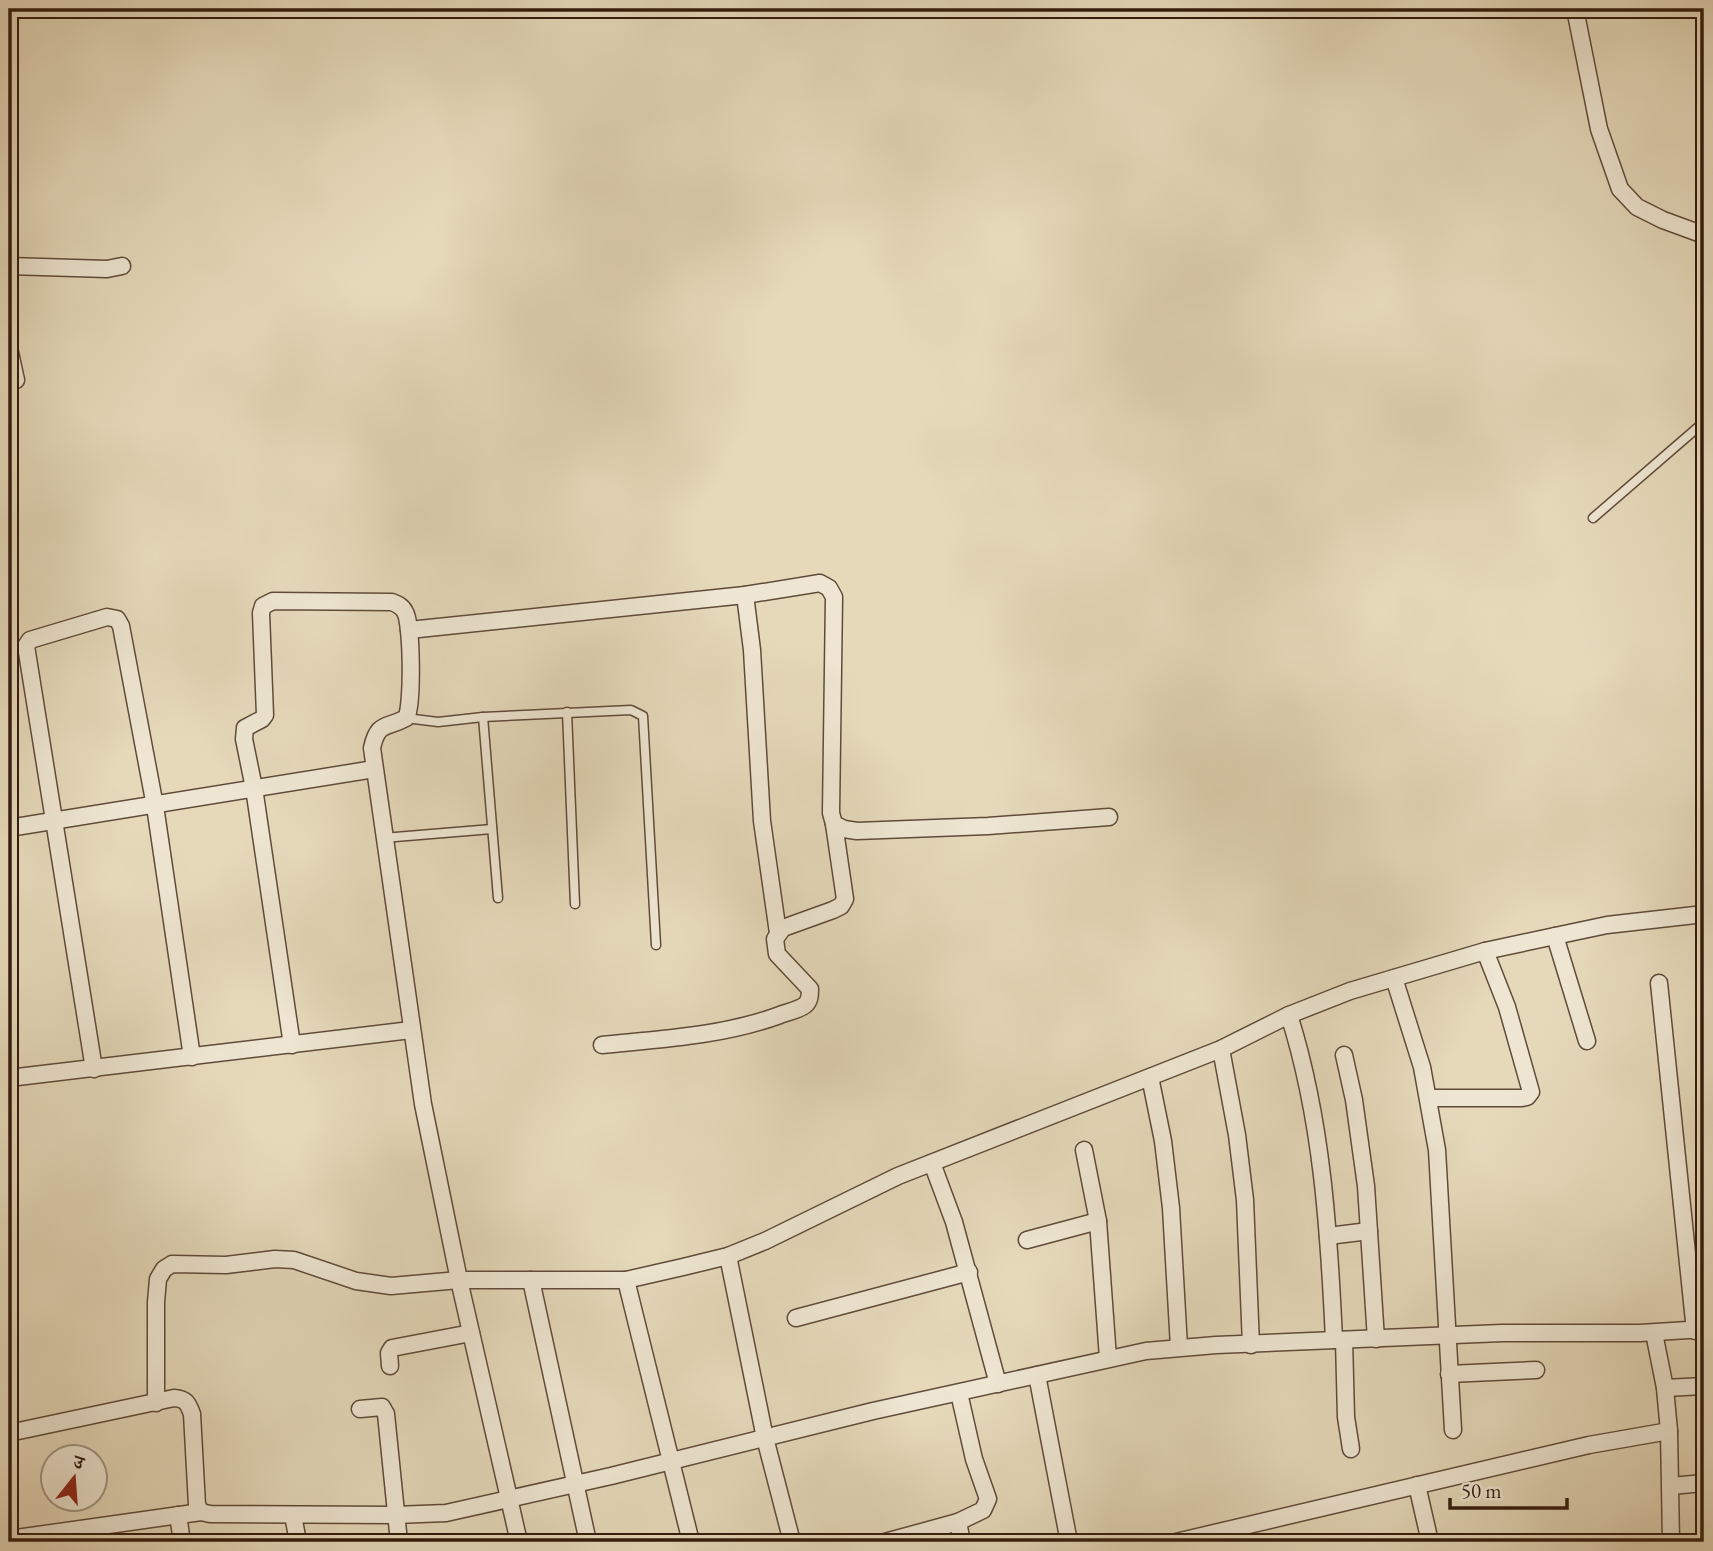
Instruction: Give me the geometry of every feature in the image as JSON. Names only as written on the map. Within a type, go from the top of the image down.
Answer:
[{"type":"street","points":[[1575,9],[1599,129],[1620,189],[1637,207],[1704,235]]},
{"type":"street","points":[[9,266],[107,269],[122,266]]},
{"type":"street","points":[[9,348],[16,380]]},
{"type":"street","points":[[409,630],[745,595],[820,583],[829,588],[834,597],[831,813],[845,899],[841,906],[783,928],[775,939],[777,954],[810,989],[810,997],[806,1004],[765,1020],[727,1030],[688,1037],[602,1045]]},
{"type":"street","points":[[745,595],[752,650],[762,821],[778,933]]},
{"type":"street","points":[[292,1045],[243,732],[248,725],[265,715],[261,623],[263,606],[273,601],[392,602],[400,605],[406,613],[411,706],[406,718],[383,726],[375,733],[372,748],[383,838],[434,1164],[519,1542]]},
{"type":"street","points":[[94,1069],[26,646],[30,639],[107,617],[117,619],[121,626],[155,806],[192,1057]]},
{"type":"street","points":[[9,828],[374,769]]},
{"type":"street","points":[[834,824],[857,831],[988,826],[1109,817]]},
{"type":"street","points":[[156,1403],[157,1290],[161,1272],[172,1264],[226,1265],[285,1259],[308,1263],[356,1281],[391,1286],[459,1280],[626,1280],[728,1256],[765,1241],[898,1176],[1221,1049],[1289,1015],[1350,991],[1485,951],[1607,925],[1704,914]]},
{"type":"street","points":[[1555,936],[1587,1041]]},
{"type":"street","points":[[1428,1098],[1522,1098],[1531,1092],[1507,1007],[1485,951]]},
{"type":"street","points":[[1394,978],[1422,1067],[1437,1150],[1453,1430]]},
{"type":"street","points":[[9,1539],[201,1512],[293,1515],[446,1513],[1108,1358],[1179,1347],[1543,1332],[1699,1330],[1659,983]]},
{"type":"street","points":[[1289,1015],[1301,1053],[1309,1094],[1328,1236],[1351,1449]]},
{"type":"street","points":[[9,1078],[411,1030]]},
{"type":"street","points":[[1221,1049],[1237,1135],[1245,1200],[1251,1345]]},
{"type":"street","points":[[1344,1055],[1361,1143],[1376,1339]]},
{"type":"street","points":[[1150,1077],[1163,1141],[1171,1208],[1179,1347]]},
{"type":"street","points":[[1084,1150],[1098,1221],[1108,1358]]},
{"type":"street","points":[[932,1163],[969,1272],[998,1384]]},
{"type":"street","points":[[1027,1240],[1098,1221]]},
{"type":"street","points":[[1328,1236],[1368,1231]]},
{"type":"street","points":[[728,1256],[765,1438],[792,1542]]},
{"type":"street","points":[[796,1318],[969,1272]]},
{"type":"street","points":[[531,1280],[588,1542]]},
{"type":"street","points":[[626,1280],[691,1542]]},
{"type":"street","points":[[1654,1332],[1665,1388],[1669,1431],[1671,1542]]},
{"type":"street","points":[[390,1366],[389,1353],[392,1348],[471,1333]]},
{"type":"street","points":[[1449,1374],[1536,1370]]},
{"type":"street","points":[[1037,1375],[1069,1542]]},
{"type":"street","points":[[1665,1388],[1704,1386]]},
{"type":"street","points":[[885,1542],[958,1522],[983,1510],[988,1499],[974,1460],[959,1393]]},
{"type":"street","points":[[9,1433],[174,1398],[183,1399],[190,1408],[197,1505],[201,1512]]},
{"type":"street","points":[[360,1409],[382,1407],[386,1414],[399,1542]]},
{"type":"street","points":[[1176,1542],[1589,1445],[1669,1431]]},
{"type":"street","points":[[1671,1486],[1704,1483]]},
{"type":"street","points":[[1417,1485],[1430,1542]]},
{"type":"street","points":[[178,1515],[182,1542]]},
{"type":"street","points":[[293,1515],[298,1542]]},
{"type":"street","points":[[958,1522],[962,1542]]},
{"type":"lane","points":[[1594,518],[1704,422]]},
{"type":"lane","points":[[406,718],[438,722],[483,717],[631,710],[643,716],[656,945]]},
{"type":"lane","points":[[567,712],[575,904]]},
{"type":"lane","points":[[483,717],[498,898]]},
{"type":"lane","points":[[383,838],[492,829]]}]
